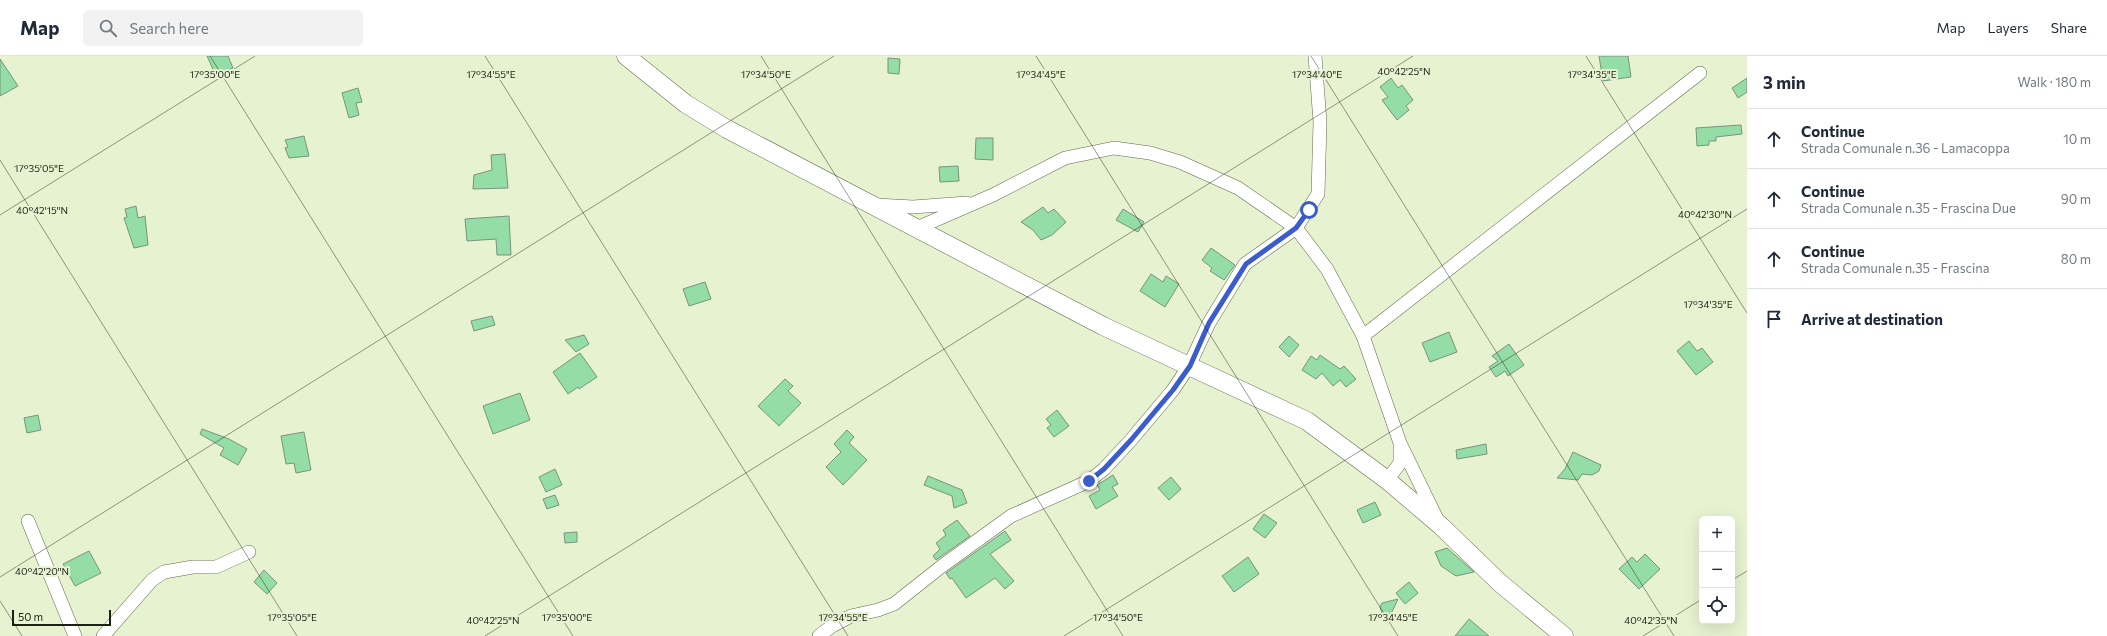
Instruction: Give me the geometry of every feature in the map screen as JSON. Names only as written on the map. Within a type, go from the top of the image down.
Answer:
[{"type":"main road","points":[[626,56],[686,104],[727,129],[1103,326],[1307,421],[1387,480],[1440,526],[1500,582],[1564,636]]},
{"type":"street","points":[[819,636],[832,626],[851,616],[878,610],[894,604],[942,566],[1011,516],[1089,481],[1104,469],[1131,440],[1173,390],[1190,366],[1209,323],[1246,264],[1296,228],[1318,194],[1320,122],[1315,56]]},
{"type":"street","points":[[1363,336],[1700,73]]},
{"type":"street","points":[[917,228],[993,196],[1065,158],[1114,148],[1150,153],[1180,162],[1238,188],[1296,228],[1327,269],[1363,336],[1400,443],[1440,526]]},
{"type":"street","points":[[873,205],[913,207],[960,205],[993,196]]},
{"type":"street","points":[[1387,480],[1400,463],[1400,443]]},
{"type":"street","points":[[28,521],[75,636]]},
{"type":"street","points":[[104,636],[152,580],[164,572],[193,567],[216,567],[249,552]]},
{"type":"building","points":[[207,56],[228,56],[233,68],[216,76]]},
{"type":"building","points":[[1599,56],[1628,56],[1631,77],[1603,81]]},
{"type":"building","points":[[888,58],[900,59],[899,74],[888,73]]},
{"type":"building","points":[[0,59],[18,86],[0,96]]},
{"type":"building","points":[[1391,78],[1398,88],[1402,85],[1413,100],[1406,106],[1409,110],[1397,120],[1382,100],[1388,97],[1380,87]]},
{"type":"building","points":[[1747,78],[1747,92],[1738,98],[1732,88]]},
{"type":"building","points":[[358,88],[362,102],[356,103],[359,115],[349,118],[342,93]]},
{"type":"building","points":[[1741,125],[1742,134],[1716,137],[1716,141],[1709,141],[1709,145],[1697,146],[1696,128]]},
{"type":"building","points":[[304,136],[309,156],[289,158],[285,148],[288,147],[285,140]]},
{"type":"building","points":[[976,138],[993,138],[993,160],[975,159]]},
{"type":"building","points":[[505,154],[508,188],[473,189],[474,175],[492,170],[491,155]]},
{"type":"building","points":[[958,166],[959,181],[940,182],[939,167]]},
{"type":"building","points":[[136,206],[138,218],[145,216],[148,245],[134,248],[124,218],[127,217],[125,209]]},
{"type":"building","points":[[1043,207],[1048,213],[1054,209],[1066,222],[1052,235],[1041,240],[1033,230],[1021,222]]},
{"type":"building","points":[[1123,209],[1144,222],[1138,232],[1116,220]]},
{"type":"building","points":[[509,216],[511,255],[497,255],[496,239],[467,241],[465,219]]},
{"type":"building","points":[[1211,248],[1235,265],[1224,280],[1210,271],[1212,268],[1202,260]]},
{"type":"building","points":[[1151,274],[1163,282],[1166,276],[1179,284],[1165,307],[1140,291]]},
{"type":"building","points":[[705,282],[711,299],[689,306],[683,289]]},
{"type":"building","points":[[492,316],[495,325],[474,331],[471,321]]},
{"type":"building","points":[[1449,332],[1457,352],[1430,362],[1422,343]]},
{"type":"building","points":[[584,335],[589,344],[576,352],[565,340]]},
{"type":"building","points":[[1289,336],[1299,345],[1289,357],[1279,347]]},
{"type":"building","points":[[1689,341],[1697,351],[1702,348],[1713,362],[1696,375],[1677,351]]},
{"type":"building","points":[[1509,344],[1524,365],[1508,376],[1505,371],[1496,377],[1489,367],[1498,361],[1492,356]]},
{"type":"building","points":[[580,353],[597,377],[579,389],[578,387],[568,394],[553,372]]},
{"type":"building","points":[[1320,355],[1340,369],[1344,366],[1356,379],[1346,387],[1340,380],[1333,386],[1322,373],[1316,379],[1302,370],[1311,356],[1317,360]]},
{"type":"building","points":[[785,379],[793,386],[788,391],[801,403],[779,426],[758,406]]},
{"type":"building","points":[[520,393],[530,420],[493,434],[483,406]]},
{"type":"building","points":[[1057,410],[1069,426],[1054,437],[1047,428],[1051,425],[1046,419]]},
{"type":"building","points":[[38,415],[41,430],[27,433],[24,418]]},
{"type":"building","points":[[202,429],[229,439],[247,449],[238,465],[220,455],[224,448],[200,434]]},
{"type":"building","points":[[847,430],[854,437],[849,443],[867,460],[843,485],[826,467],[841,452],[834,444]]},
{"type":"building","points":[[304,432],[311,470],[296,473],[294,463],[286,464],[281,436]]},
{"type":"building","points":[[1486,444],[1487,454],[1457,459],[1456,450]]},
{"type":"building","points":[[1573,452],[1601,465],[1599,471],[1592,475],[1582,474],[1578,480],[1557,478],[1565,469]]},
{"type":"building","points":[[555,469],[562,485],[546,492],[539,477]]},
{"type":"building","points":[[1113,475],[1118,484],[1112,487],[1118,496],[1096,509],[1089,496],[1100,490],[1097,485]]},
{"type":"building","points":[[928,476],[962,490],[967,503],[954,508],[952,496],[924,485]]},
{"type":"building","points":[[1171,477],[1181,489],[1169,500],[1158,488]]},
{"type":"building","points":[[555,495],[559,505],[547,509],[543,499]]},
{"type":"building","points":[[1375,502],[1381,515],[1363,523],[1357,510]]},
{"type":"building","points":[[1264,514],[1277,523],[1265,538],[1253,529]]},
{"type":"building","points":[[957,520],[970,536],[936,560],[933,556],[940,549],[936,543],[946,535],[943,530]]},
{"type":"building","points":[[1005,531],[1011,540],[990,554],[1014,581],[1005,589],[995,578],[966,598],[952,578],[950,579],[946,573]]},
{"type":"building","points":[[577,532],[577,542],[565,543],[564,533]]},
{"type":"building","points":[[1447,548],[1474,572],[1456,576],[1441,566],[1435,552]]},
{"type":"building","points":[[89,551],[101,573],[75,586],[63,564]]},
{"type":"building","points":[[1645,554],[1660,569],[1639,589],[1619,569],[1632,557],[1637,562]]},
{"type":"building","points":[[1248,557],[1259,574],[1234,592],[1222,576]]},
{"type":"building","points":[[264,570],[277,583],[267,594],[254,582]]},
{"type":"building","points":[[1409,582],[1418,593],[1405,604],[1396,593]]},
{"type":"building","points":[[1398,599],[1391,614],[1386,615],[1382,613],[1380,607],[1382,603]]},
{"type":"building","points":[[1469,619],[1489,636],[1455,636]]},
{"type":"route","points":[[1089,481],[1104,469],[1131,440],[1173,390],[1190,366],[1209,323],[1246,264],[1296,228],[1309,210]]}]
